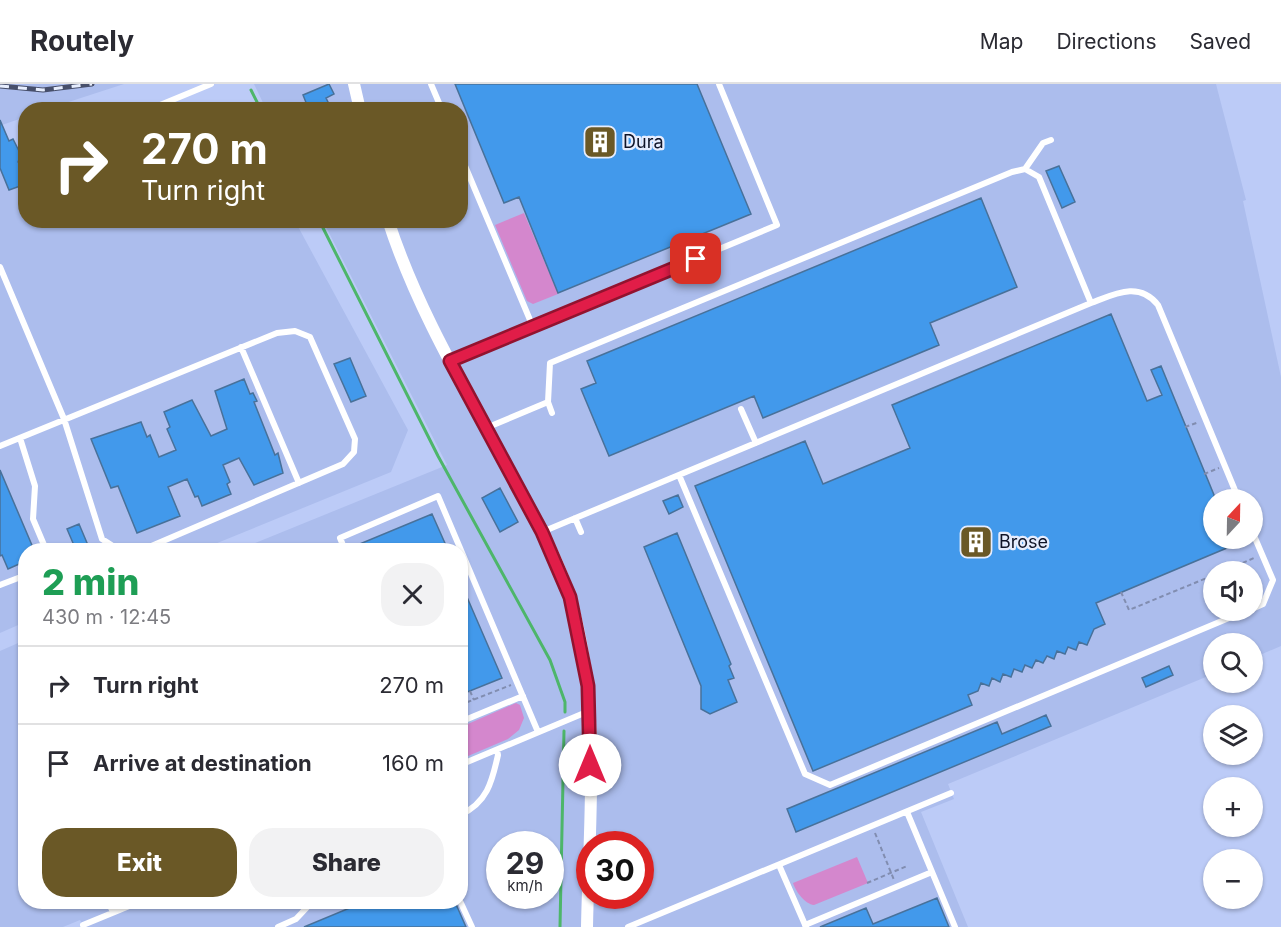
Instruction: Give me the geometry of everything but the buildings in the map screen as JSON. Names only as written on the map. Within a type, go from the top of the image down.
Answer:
[{"type":"street","points":[[354,84],[358,102]]},
{"type":"street","points":[[391,228],[413,287],[542,532],[570,597],[585,664],[590,711],[587,927]]},
{"type":"lane","points":[[167,102],[211,84]]},
{"type":"lane","points":[[431,84],[439,102]]},
{"type":"lane","points":[[450,361],[777,225],[719,84]]},
{"type":"lane","points":[[552,413],[548,402],[550,363],[1012,172],[1025,169],[1043,143],[1051,140]]},
{"type":"lane","points":[[1025,169],[1039,177],[1091,303]]},
{"type":"lane","points":[[468,173],[533,327]]},
{"type":"lane","points":[[0,267],[64,419],[102,539],[109,543]]},
{"type":"lane","points":[[542,532],[1091,303],[1132,290],[1143,292],[1158,305],[1234,489]]},
{"type":"lane","points":[[0,446],[277,333],[295,331],[310,338],[355,439],[354,452],[343,464],[158,543]]},
{"type":"lane","points":[[241,347],[299,483]]},
{"type":"lane","points":[[486,428],[548,402]]},
{"type":"lane","points":[[741,409],[756,443]]},
{"type":"lane","points":[[20,438],[35,486],[33,519],[43,543]]},
{"type":"lane","points":[[679,475],[805,774],[830,784],[1222,621]]},
{"type":"lane","points":[[342,543],[340,538],[438,496],[458,543]]},
{"type":"lane","points":[[575,518],[581,532]]},
{"type":"lane","points":[[1260,549],[1273,580],[1263,604]]},
{"type":"lane","points":[[468,567],[538,732]]},
{"type":"lane","points":[[0,585],[18,578]]},
{"type":"lane","points":[[468,719],[523,696]]},
{"type":"lane","points":[[468,762],[590,711]]},
{"type":"lane","points":[[468,811],[477,806],[489,790],[498,755],[497,750]]},
{"type":"lane","points":[[628,927],[951,793]]},
{"type":"lane","points":[[907,812],[955,927]]},
{"type":"lane","points":[[779,865],[805,926],[932,872]]},
{"type":"lane","points":[[83,925],[121,909]]},
{"type":"lane","points":[[278,927],[296,919],[305,909]]},
{"type":"lane","points":[[464,909],[472,927]]},
{"type":"path","points":[[1185,427],[1200,421]]},
{"type":"path","points":[[1204,474],[1220,468]]},
{"type":"path","points":[[1248,561],[1257,557]]},
{"type":"path","points":[[1121,592],[1129,610],[1203,580]]},
{"type":"path","points":[[468,702],[511,685]]},
{"type":"path","points":[[470,691],[474,700]]},
{"type":"path","points":[[875,833],[897,886]]},
{"type":"path","points":[[867,883],[907,866]]},
{"type":"shaded area","points":[[0,84],[124,84],[69,102],[18,102],[18,119],[2,125],[9,141],[13,139],[18,151],[18,228],[299,228],[408,430],[391,472],[217,543],[18,543],[18,625],[0,633]]},
{"type":"shaded area","points":[[254,84],[1216,84],[1246,200],[1243,201],[1281,377],[1281,646],[1263,654],[1263,633],[1203,633],[1203,678],[948,784],[954,799],[921,812],[968,927],[84,927],[80,920],[63,927],[0,927],[0,651],[18,643],[18,909],[468,909],[468,543],[255,543],[447,465],[327,228],[468,228],[468,102],[263,102]]},
{"type":"shaded area","points":[[524,213],[558,294],[533,304],[527,301],[495,225]]},
{"type":"shaded area","points":[[516,703],[520,705],[524,718],[519,730],[508,739],[468,756],[468,724]]},
{"type":"shaded area","points":[[857,857],[868,883],[814,905],[804,900],[794,886],[793,883]]},
{"type":"waterway","points":[[251,90],[257,102]]},
{"type":"waterway","points":[[323,228],[438,456],[550,660],[565,702],[565,712]]},
{"type":"waterway","points":[[560,927],[564,731]]},
{"type":"railway","points":[[0,86],[43,90],[92,84]]},
{"type":"place","name":"Dura","points":[[600,142]]},
{"type":"place","name":"Brose","points":[[976,542]]},
{"type":"route","points":[[590,765],[588,686],[570,597],[542,532],[450,361],[696,259]]}]
